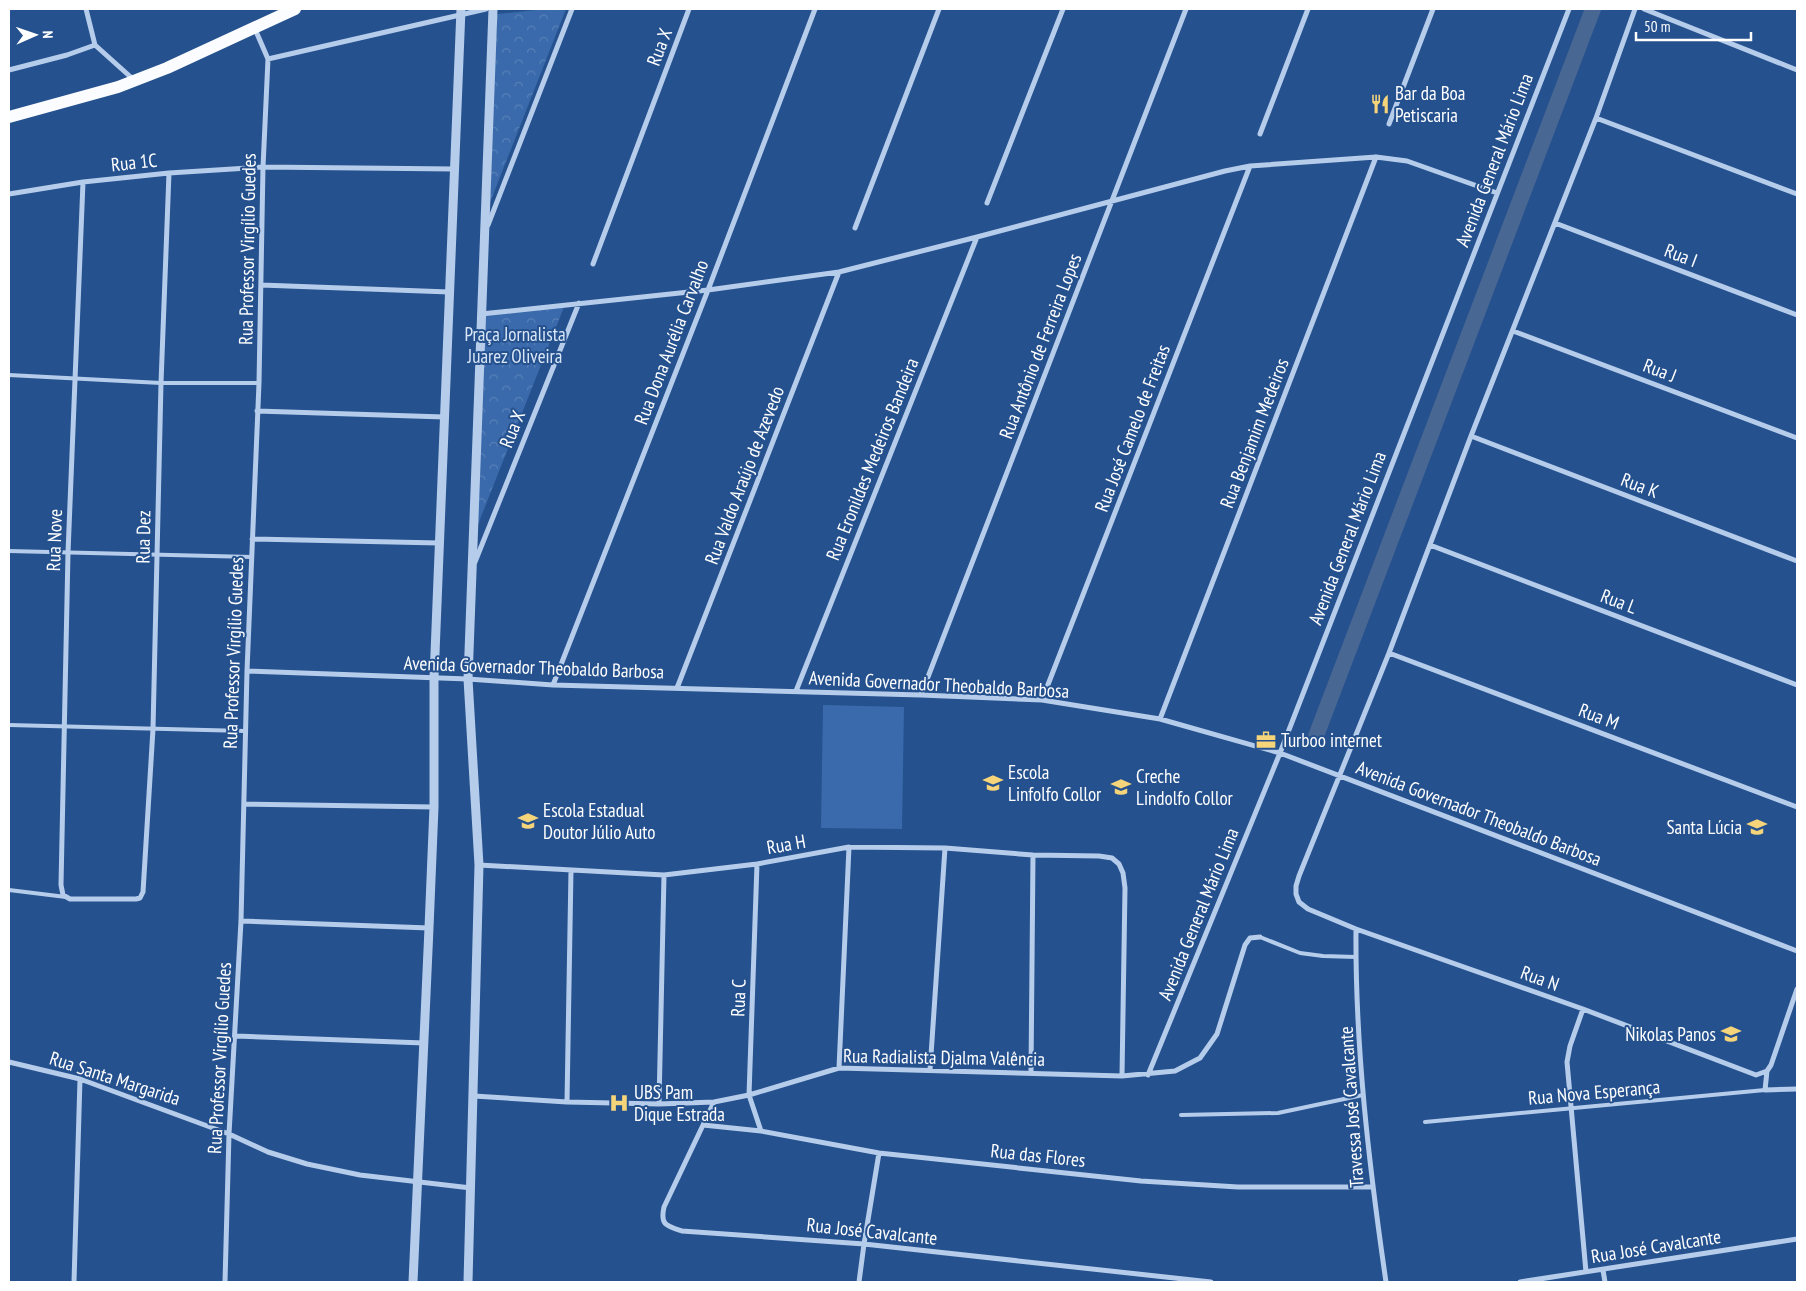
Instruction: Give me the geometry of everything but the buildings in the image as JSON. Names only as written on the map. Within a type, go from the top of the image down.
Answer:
[{"type":"main road","points":[[9,118],[118,87],[166,68],[295,9]]},
{"type":"street","points":[[86,9],[95,45],[135,80]]},
{"type":"street","points":[[268,59],[461,12],[486,9]]},
{"type":"street","points":[[468,1282],[479,865],[468,679],[493,9]]},
{"type":"street","points":[[484,234],[572,9]]},
{"type":"street","name":"Rua X","points":[[593,264],[689,9]]},
{"type":"street","name":"Rua Dona Aurélia Carvalho","points":[[553,684],[708,290],[815,9]]},
{"type":"street","points":[[855,228],[939,9]]},
{"type":"street","points":[[987,202],[1063,9]]},
{"type":"street","name":"Rua Antônio de Ferreira Lopes","points":[[921,694],[1186,9]]},
{"type":"street","points":[[1260,134],[1308,9]]},
{"type":"street","points":[[1389,124],[1433,9]]},
{"type":"street","name":"Avenida General Mário Lima","points":[[1148,1075],[1280,753],[1569,9]]},
{"type":"street","points":[[1338,776],[1389,652],[1471,436],[1596,118],[1635,9]]},
{"type":"street","points":[[1644,9],[1797,70]]},
{"type":"street","points":[[413,1282],[434,807],[434,678],[461,12]]},
{"type":"street","name":"Rua Professor Virgílio Guedes","points":[[225,1282],[229,1134],[241,921],[245,731],[258,411],[263,167],[268,59],[255,28]]},
{"type":"street","points":[[9,70],[67,55],[95,45]]},
{"type":"street","points":[[1596,118],[1797,194]]},
{"type":"street","points":[[481,314],[580,302],[708,290],[839,272],[1224,171],[1250,166],[1376,157],[1407,161],[1497,193]]},
{"type":"street","name":"Rua Benjamim Medeiros","points":[[1160,719],[1376,157]]},
{"type":"street","name":"Rua José Camelo de Freitas","points":[[1042,700],[1250,166]]},
{"type":"street","name":"Rua 1C","points":[[9,194],[83,182],[169,173],[263,167],[454,169]]},
{"type":"street","name":"Rua Dez","points":[[66,897],[70,899],[136,899],[140,898],[143,892],[153,729],[161,383],[169,173]]},
{"type":"street","name":"Rua Nove","points":[[66,897],[63,895],[60,885],[68,553],[83,182]]},
{"type":"street","name":"Rua I","points":[[1555,223],[1797,315]]},
{"type":"street","name":"Rua Eronildes Medeiros Bandeira","points":[[796,691],[977,237]]},
{"type":"street","name":"Rua Valdo Araújo de Azevedo","points":[[676,688],[839,272]]},
{"type":"street","points":[[261,285],[449,292]]},
{"type":"street","name":"Rua X","points":[[472,568],[580,302]]},
{"type":"street","name":"Rua J","points":[[1513,331],[1797,438]]},
{"type":"street","points":[[258,411],[444,417]]},
{"type":"street","name":"Rua K","points":[[1471,436],[1797,561]]},
{"type":"street","points":[[252,539],[439,543]]},
{"type":"street","name":"Rua L","points":[[1430,545],[1797,685]]},
{"type":"street","name":"Rua M","points":[[1389,652],[1797,807]]},
{"type":"street","name":"Avenida Governador Theobaldo Barbosa","points":[[247,671],[553,684],[921,694],[1042,700],[1160,719],[1280,753],[1797,950]]},
{"type":"street","name":"Rua N","points":[[1338,776],[1296,886],[1299,902],[1308,909],[1356,929],[1583,1009],[1750,1074],[1756,1075],[1767,1071]]},
{"type":"street","points":[[244,804],[434,807]]},
{"type":"street","points":[[839,1068],[849,848]]},
{"type":"street","name":"Rua H","points":[[479,865],[664,875],[757,864],[849,848],[945,848],[1033,855],[1099,856],[1112,858],[1119,864],[1123,873],[1125,888],[1122,1076]]},
{"type":"street","points":[[930,1070],[945,848]]},
{"type":"street","points":[[1031,1072],[1033,855]]},
{"type":"street","name":"Rua C","points":[[757,864],[749,1095],[761,1131]]},
{"type":"street","points":[[568,1102],[571,870]]},
{"type":"street","points":[[659,1104],[664,875]]},
{"type":"street","points":[[241,921],[429,928]]},
{"type":"street","name":"Travessa José Cavalcante","points":[[1356,929],[1363,1095],[1372,1187],[1386,1282]]},
{"type":"street","name":"Rua Radialista Djalma Valência","points":[[474,1096],[568,1102],[659,1104],[714,1102],[749,1095],[839,1068],[1122,1076],[1175,1071],[1200,1058],[1216,1034],[1245,945],[1250,938],[1260,937]]},
{"type":"street","points":[[1765,1090],[1767,1071],[1771,1065],[1797,989]]},
{"type":"street","points":[[1583,1009],[1570,1046],[1567,1062],[1586,1272]]},
{"type":"street","points":[[236,1036],[424,1043]]},
{"type":"street","name":"Rua Santa Margarida","points":[[9,1062],[80,1079],[229,1134],[268,1152],[306,1164],[360,1175],[471,1188]]},
{"type":"street","points":[[74,1282],[80,1079]]},
{"type":"street","name":"Rua Nova Esperança","points":[[1765,1090],[1797,1089]]},
{"type":"street","name":"Rua José Cavalcante","points":[[714,1102],[664,1207],[662,1218],[667,1226],[682,1231],[864,1244],[1211,1282]]},
{"type":"street","name":"Rua das Flores","points":[[703,1124],[761,1131],[879,1153],[1141,1181],[1238,1187],[1372,1187]]},
{"type":"street","points":[[859,1282],[879,1153]]},
{"type":"street","name":"Rua José Cavalcante","points":[[1520,1282],[1797,1239]]},
{"type":"street","points":[[1603,1270],[1605,1282]]},
{"type":"lane","points":[[9,375],[161,383],[258,383]]},
{"type":"lane","points":[[9,551],[252,557]]},
{"type":"lane","points":[[9,724],[245,731]]},
{"type":"lane","points":[[9,890],[66,897]]},
{"type":"lane","points":[[1260,937],[1300,953],[1356,957]]},
{"type":"lane","name":"Rua Nova Esperança","points":[[1425,1122],[1765,1090]]},
{"type":"lane","points":[[1181,1115],[1278,1113],[1363,1095]]},
{"type":"green space","points":[[566,9],[489,205],[497,14]]},
{"type":"green space","name":"Praça Jornalista Juarez Oliveira","points":[[564,307],[475,532],[485,315]]},
{"type":"green space","points":[[823,705],[904,707],[902,829],[821,828]]},
{"type":"waterway","points":[[1316,736],[1593,9]]},
{"type":"place","name":"Bar da Boa Petiscaria","points":[[1380,104]]},
{"type":"place","name":"Turboo internet","points":[[1266,740]]},
{"type":"place","name":"Escola Linfolfo Collor","points":[[993,783]]},
{"type":"place","name":"Creche Lindolfo Collor","points":[[1121,787]]},
{"type":"place","name":"Escola Estadual Doutor Júlio Auto","points":[[528,821]]},
{"type":"place","name":"Santa Lúcia","points":[[1757,827]]},
{"type":"place","name":"Nikolas Panos","points":[[1731,1034]]},
{"type":"place","name":"UBS Pam Dique Estrada","points":[[619,1103]]}]
